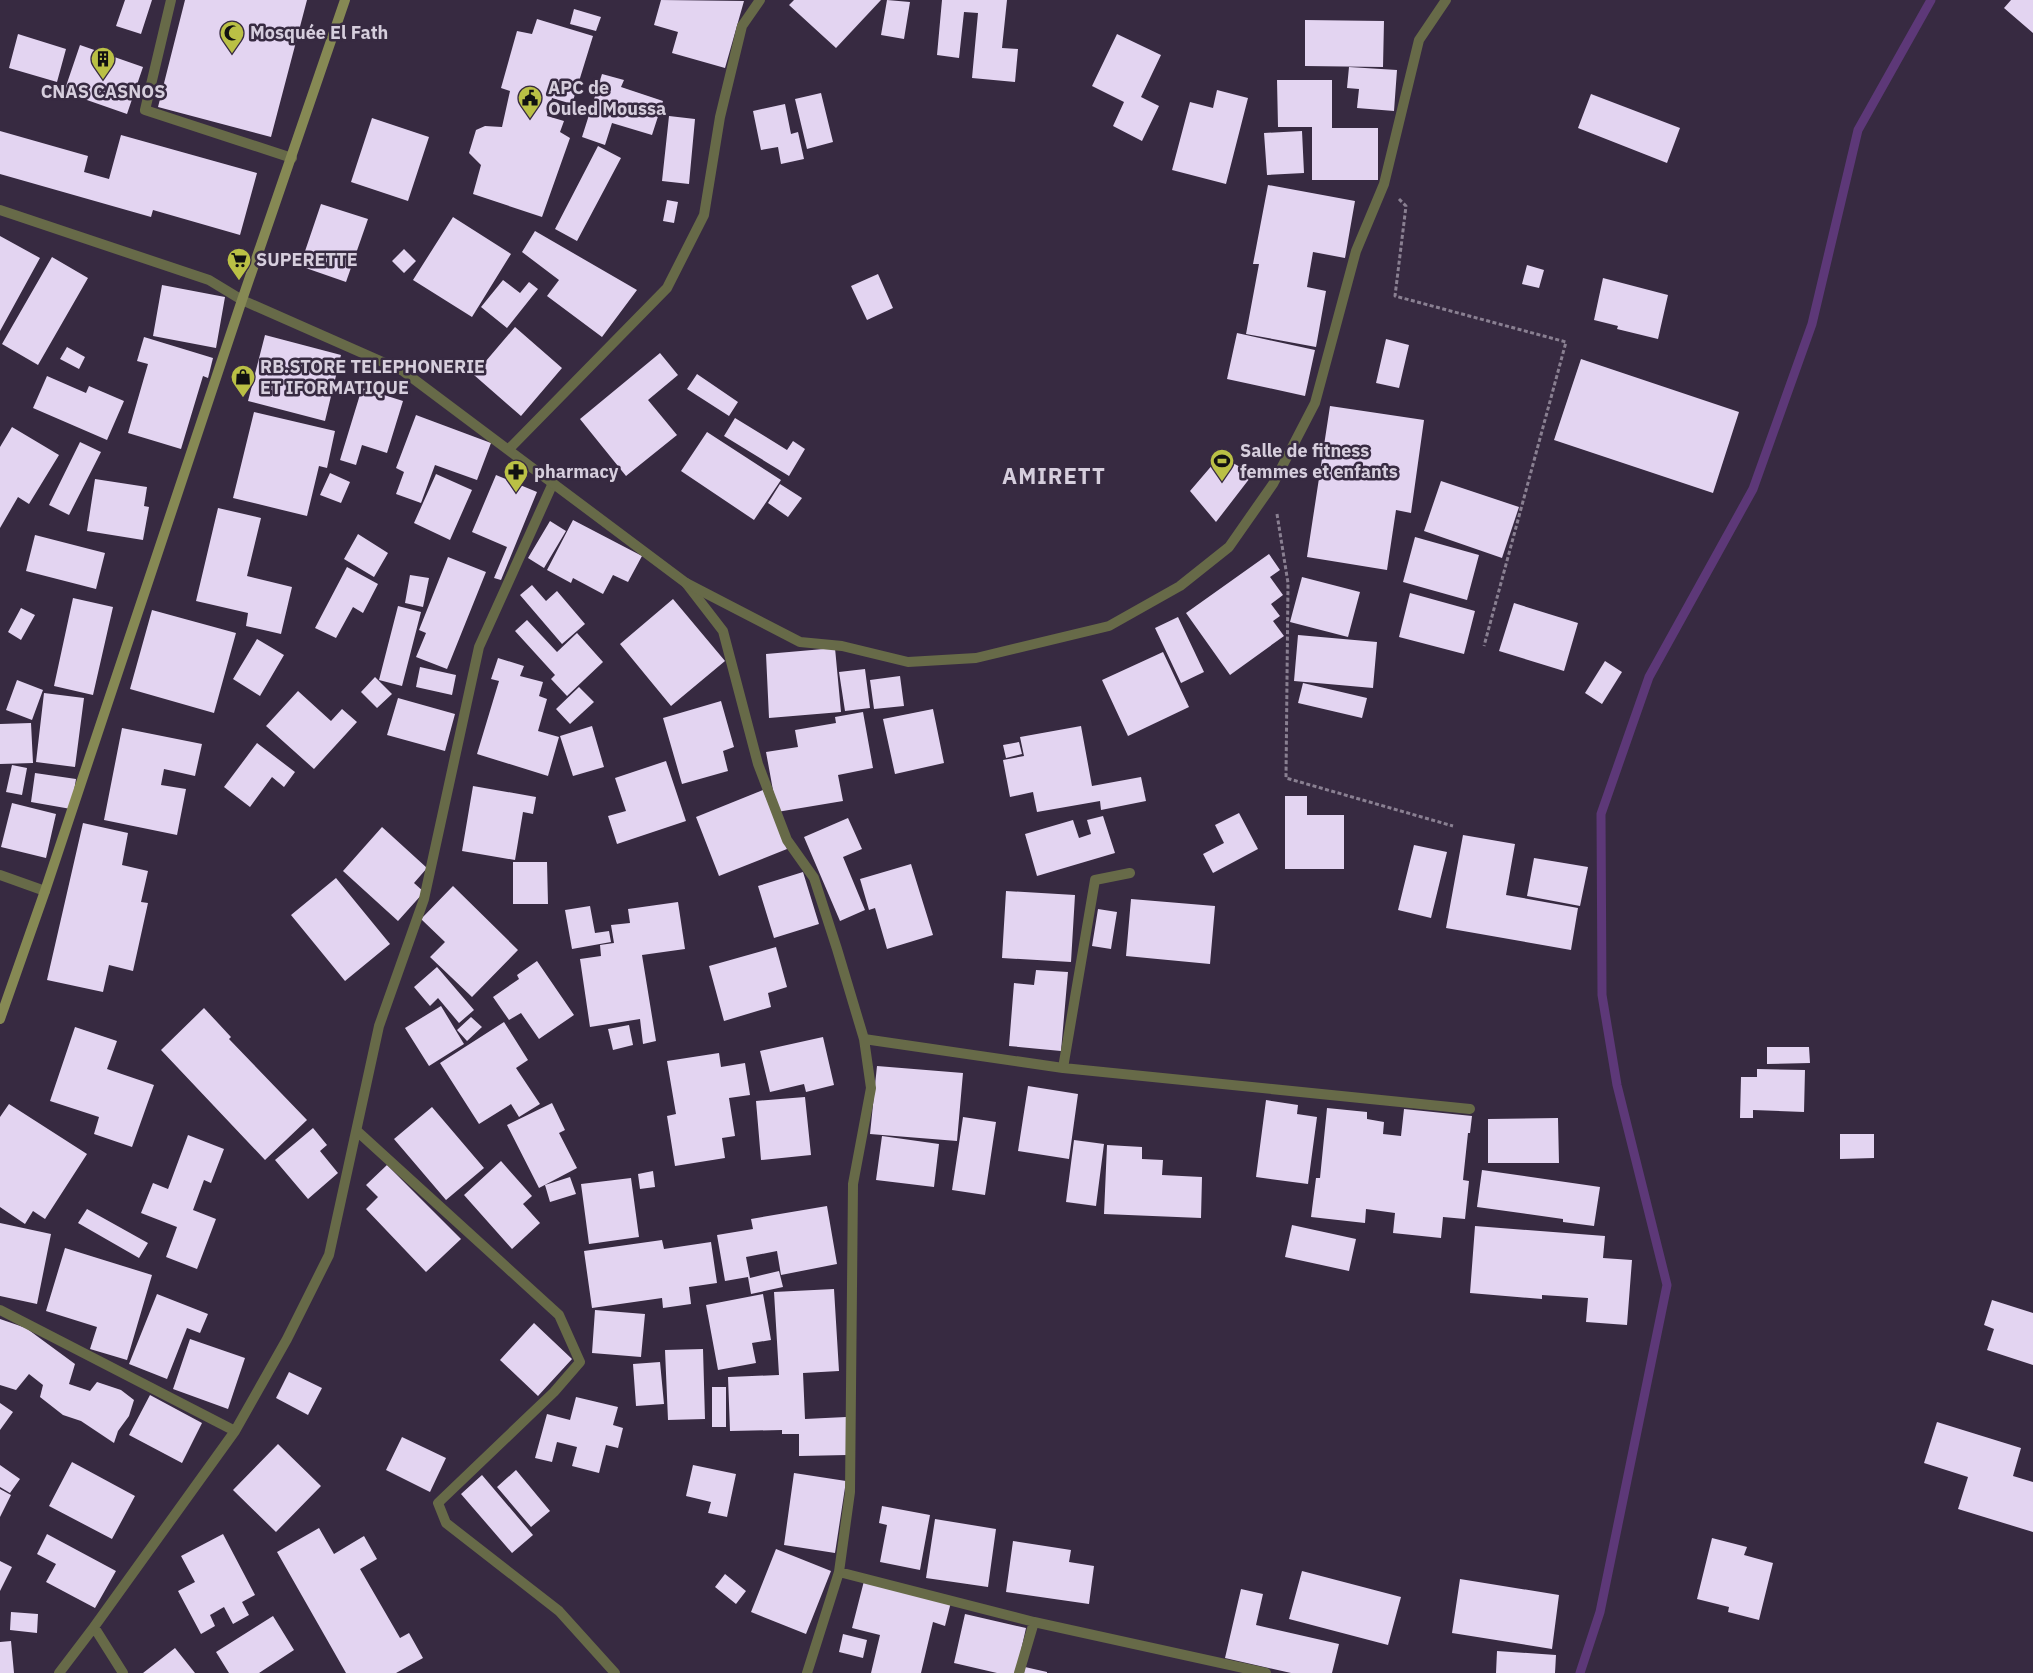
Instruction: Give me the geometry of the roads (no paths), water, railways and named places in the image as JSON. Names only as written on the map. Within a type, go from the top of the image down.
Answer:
[{"type":"main road","points":[[0,1019],[45,891],[242,300],[345,0]]},
{"type":"street","points":[[171,0],[145,110],[292,158]]},
{"type":"street","points":[[509,449],[667,288],[704,215],[720,117],[742,26],[760,0]]},
{"type":"street","points":[[0,210],[209,280],[242,300],[403,371],[686,583],[800,642],[842,646],[908,662],[976,658],[1109,626],[1180,586],[1229,547],[1273,484],[1315,403],[1356,250],[1384,184],[1419,40],[1446,0]]},
{"type":"street","points":[[59,1673],[235,1431],[288,1339],[329,1255],[379,1026],[424,899],[479,646],[553,483]]},
{"type":"street","points":[[686,583],[723,631],[758,764],[787,840],[814,878],[864,1039],[871,1088],[854,1184],[850,1492],[839,1572],[808,1673]]},
{"type":"street","points":[[1063,1068],[1095,880],[1130,873]]},
{"type":"street","points":[[0,875],[45,891]]},
{"type":"street","points":[[864,1039],[1063,1068],[1470,1109]]},
{"type":"street","points":[[357,1131],[559,1315],[580,1362],[554,1392],[438,1503],[446,1523],[559,1611],[615,1673]]},
{"type":"street","points":[[0,1310],[235,1431]]},
{"type":"street","points":[[839,1572],[1034,1622],[1266,1673]]},
{"type":"street","points":[[1019,1673],[1034,1622]]},
{"type":"street","points":[[94,1627],[123,1673]]},
{"type":"waterway","points":[[1580,1673],[1600,1612],[1667,1285],[1617,1085],[1602,995],[1601,814],[1649,677],[1753,489],[1812,324],[1858,130],[1931,0]]},
{"type":"place","name":"Mosquée El Fath","points":[[232,54]]},
{"type":"place","name":"CNAS CASNOS","points":[[103,80]]},
{"type":"place","name":"APC de Ouled Moussa","points":[[530,119]]},
{"type":"place","name":"SUPERETTE","points":[[239,281]]},
{"type":"place","name":"RB.STORE TELEPHONERIE ET IFORMATIQUE","points":[[243,398]]},
{"type":"place","name":"Salle de fitness femmes et enfants","points":[[1222,482]]},
{"type":"place","name":"pharmacy","points":[[516,493]]},
{"type":"district","name":"AMIRETT","points":[[1054,476]]}]
